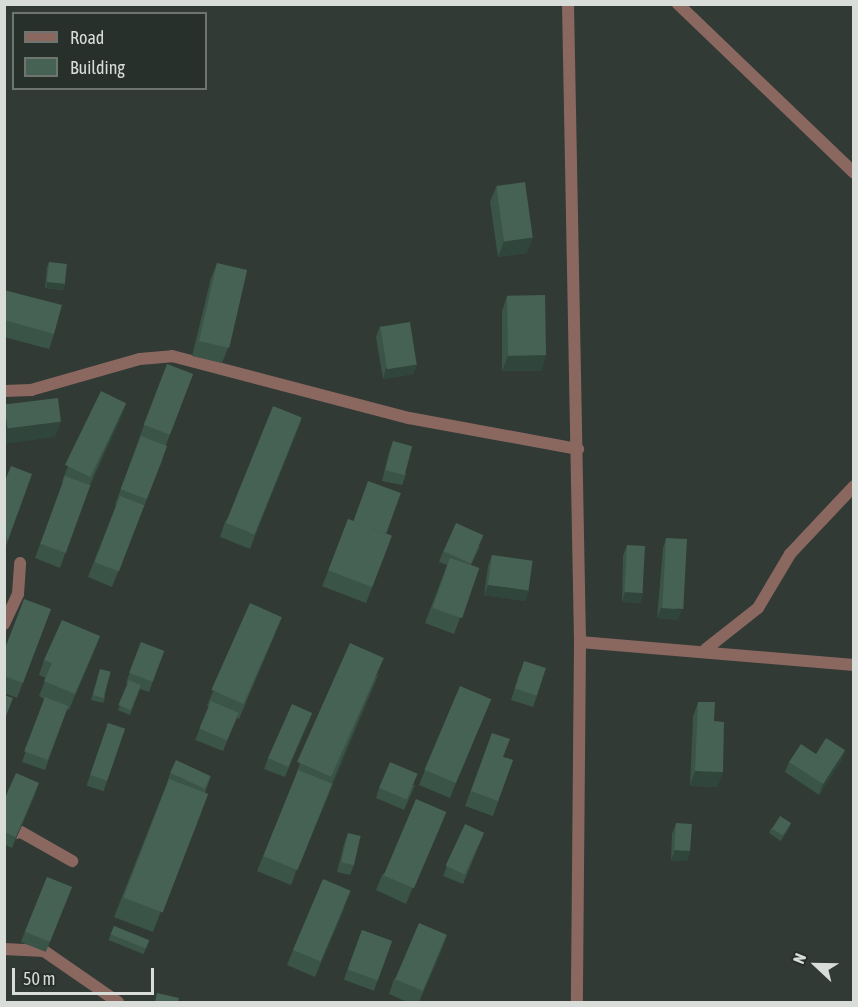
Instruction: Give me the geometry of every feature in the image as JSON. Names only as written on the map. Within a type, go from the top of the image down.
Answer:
[{"type":"street","points":[[568,4],[580,642],[577,1002]]},
{"type":"street","points":[[678,4],[854,173]]},
{"type":"street","points":[[4,391],[31,390],[140,359],[172,356],[409,418],[578,449]]},
{"type":"street","points":[[706,649],[758,608],[802,539],[854,486]]},
{"type":"street","points":[[4,624],[18,594],[20,563]]},
{"type":"street","points":[[580,642],[706,649],[854,665]]},
{"type":"street","points":[[4,835],[21,832],[72,861]]},
{"type":"street","points":[[4,948],[44,951],[118,1002]]},
{"type":"building","points":[[525,182],[533,237],[504,241],[496,186]]},
{"type":"building","points":[[49,262],[67,264],[65,284],[47,282]]},
{"type":"building","points":[[217,263],[247,270],[229,348],[199,341]]},
{"type":"building","points":[[4,290],[62,305],[54,334],[4,320]]},
{"type":"building","points":[[545,295],[546,355],[508,356],[507,296]]},
{"type":"building","points":[[410,322],[417,364],[387,369],[380,327]]},
{"type":"building","points":[[167,364],[193,374],[170,435],[144,425]]},
{"type":"building","points":[[101,391],[126,403],[90,477],[65,465]]},
{"type":"building","points":[[58,398],[61,422],[7,428],[4,405]]},
{"type":"building","points":[[273,406],[302,418],[255,534],[226,523]]},
{"type":"building","points":[[141,436],[167,446],[147,499],[121,489]]},
{"type":"building","points":[[393,441],[412,446],[405,475],[385,470]]},
{"type":"building","points":[[11,466],[32,474],[8,539],[4,537],[4,483]]},
{"type":"building","points":[[65,476],[90,485],[66,553],[40,544]]},
{"type":"building","points":[[368,481],[401,493],[386,533],[353,521]]},
{"type":"building","points":[[120,496],[144,505],[119,572],[95,562]]},
{"type":"building","points":[[348,519],[392,536],[372,587],[328,570]]},
{"type":"building","points":[[456,523],[483,535],[471,564],[443,551]]},
{"type":"building","points":[[666,538],[687,539],[683,609],[662,608]]},
{"type":"building","points":[[627,545],[645,546],[643,593],[625,592]]},
{"type":"building","points":[[492,555],[533,561],[528,590],[488,585]]},
{"type":"building","points":[[450,558],[479,568],[462,618],[433,608]]},
{"type":"building","points":[[24,599],[51,609],[23,683],[4,676],[4,651]]},
{"type":"building","points":[[250,603],[282,617],[243,704],[211,690]]},
{"type":"building","points":[[62,620],[100,636],[75,694],[44,681],[52,663],[44,660]]},
{"type":"building","points":[[141,642],[164,651],[153,682],[129,673]]},
{"type":"building","points":[[350,643],[384,658],[331,777],[297,762]]},
{"type":"building","points":[[524,661],[546,668],[537,696],[515,689]]},
{"type":"building","points":[[100,669],[111,672],[104,698],[93,695]]},
{"type":"building","points":[[129,680],[141,685],[130,710],[118,705]]},
{"type":"building","points":[[460,686],[491,699],[456,783],[424,770]]},
{"type":"building","points":[[4,695],[13,698],[4,721]]},
{"type":"building","points":[[45,697],[68,706],[48,760],[24,751]]},
{"type":"building","points":[[211,701],[239,713],[227,740],[199,729]]},
{"type":"building","points":[[698,702],[715,702],[714,721],[724,722],[723,772],[695,771]]},
{"type":"building","points":[[292,704],[312,713],[288,767],[268,758]]},
{"type":"building","points":[[108,723],[125,729],[107,781],[90,775]]},
{"type":"building","points":[[492,733],[510,739],[503,757],[513,760],[498,801],[471,791]]},
{"type":"building","points":[[826,738],[845,750],[823,784],[789,762],[801,744],[816,754]]},
{"type":"building","points":[[176,760],[210,776],[205,789],[170,773]]},
{"type":"building","points":[[390,762],[418,774],[407,799],[379,788]]},
{"type":"building","points":[[298,770],[332,784],[297,870],[263,856]]},
{"type":"building","points":[[16,773],[39,783],[16,837],[4,832],[4,800]]},
{"type":"building","points":[[169,779],[208,794],[163,913],[123,898]]},
{"type":"building","points":[[416,799],[446,812],[414,888],[384,875]]},
{"type":"building","points":[[780,816],[791,823],[783,836],[772,829]]},
{"type":"building","points":[[676,823],[692,824],[690,851],[674,850]]},
{"type":"building","points":[[465,824],[484,833],[465,875],[446,866]]},
{"type":"building","points":[[348,833],[361,836],[354,865],[341,862]]},
{"type":"building","points":[[47,877],[72,887],[50,942],[25,932]]},
{"type":"building","points":[[323,879],[351,891],[321,962],[293,950]]},
{"type":"building","points":[[419,923],[447,935],[423,991],[395,979]]},
{"type":"building","points":[[114,926],[149,940],[146,949],[111,934]]},
{"type":"building","points":[[362,930],[392,941],[378,980],[348,969]]},
{"type":"building","points":[[157,993],[179,998],[178,1002],[155,1002]]}]
